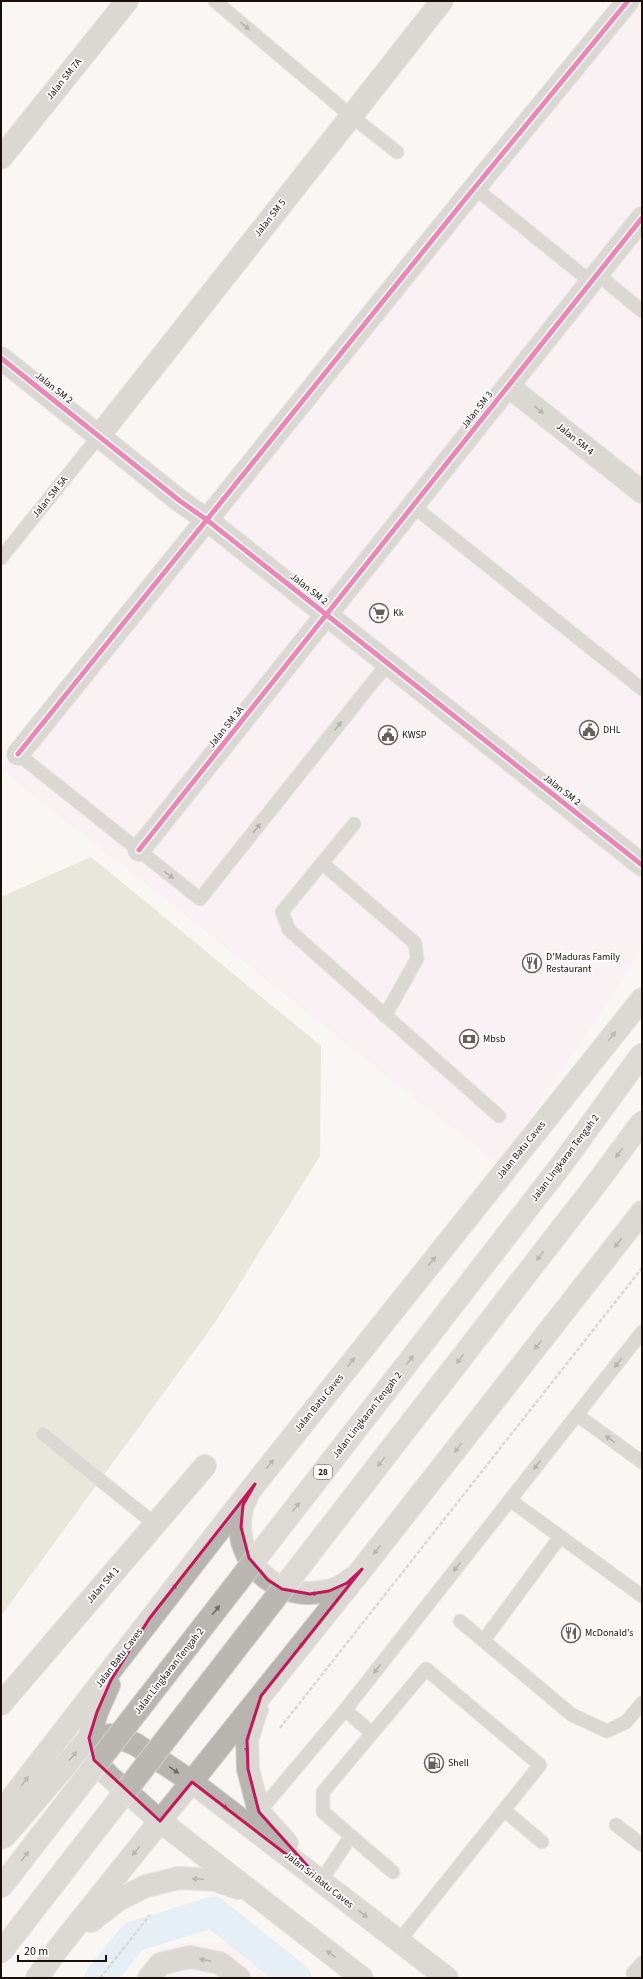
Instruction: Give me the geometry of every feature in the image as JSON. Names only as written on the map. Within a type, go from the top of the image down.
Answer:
[{"type":"highway","name":"Jalan Lingkaran Tengah 2","points":[[1,1887],[552,1176],[642,1054]]},
{"type":"highway","points":[[1,1952],[594,1188],[642,1122]]},
{"type":"main road","name":"Jalan Batu Caves","points":[[1,1812],[255,1484],[642,999]]},
{"type":"main road","points":[[37,1978],[60,1946],[362,1569],[642,1212]]},
{"type":"main road","points":[[255,1484],[243,1505],[241,1527],[244,1545],[249,1558],[256,1569],[268,1580],[282,1588],[296,1593],[310,1594],[329,1591],[347,1582],[362,1569]]},
{"type":"main road","points":[[1,1838],[5,1836],[89,1738],[97,1712],[111,1680],[149,1619]]},
{"type":"main road","points":[[261,1696],[247,1740],[248,1769],[259,1812],[321,1881]]},
{"type":"main road","name":"Jalan Sri Batu Caves","points":[[89,1738],[112,1735],[135,1744],[192,1782],[447,1978]]},
{"type":"main road","points":[[89,1738],[94,1760],[109,1776],[160,1821],[362,1978]]},
{"type":"main road","points":[[60,1946],[118,1900],[146,1886],[179,1878],[215,1880],[249,1891]]},
{"type":"street","name":"Jalan SM 7A","points":[[1,158],[127,1]]},
{"type":"street","name":"Jalan SM 5","points":[[100,436],[350,115],[442,1]]},
{"type":"street","points":[[18,754],[628,1]]},
{"type":"street","name":"Jalan SM 3","points":[[327,615],[642,218]]},
{"type":"street","name":"Jalan SM 2","points":[[1,358],[642,865]]},
{"type":"street","name":"Jalan SM 4","points":[[508,386],[642,492]]},
{"type":"street","name":"Jalan SM 3A","points":[[139,850],[327,615]]},
{"type":"street","name":"Jalan SM 1","points":[[1,1704],[205,1466]]},
{"type":"street","points":[[149,1978],[160,1964],[190,1957],[220,1963],[239,1978]]},
{"type":"lane","points":[[215,1],[350,115],[397,152]]},
{"type":"lane","points":[[475,188],[594,278],[642,310]]},
{"type":"lane","name":"Jalan SM 5A","points":[[1,558],[100,436]]},
{"type":"lane","points":[[413,506],[642,689]]},
{"type":"lane","points":[[18,754],[200,899],[388,663]]},
{"type":"lane","points":[[354,824],[282,912],[289,930],[500,1116]]},
{"type":"lane","points":[[322,864],[415,943],[417,959],[385,1016]]},
{"type":"lane","points":[[259,1812],[345,1710],[642,1332]]},
{"type":"lane","points":[[577,1415],[642,1462]]},
{"type":"lane","points":[[44,1434],[156,1525]]},
{"type":"lane","points":[[510,1500],[642,1596]]},
{"type":"lane","points":[[484,1640],[560,1537]]},
{"type":"lane","points":[[460,1620],[572,1715],[607,1731],[626,1722],[642,1702]]},
{"type":"lane","points":[[393,1872],[323,1812],[323,1792],[426,1669],[540,1765],[399,1941]]},
{"type":"lane","points":[[345,1710],[372,1733]]},
{"type":"lane","points":[[504,1810],[542,1842]]},
{"type":"lane","points":[[616,1824],[642,1845]]},
{"type":"lane","points":[[321,1881],[351,1836]]},
{"type":"lane","points":[[639,1978],[633,1973],[642,1963]]},
{"type":"path","points":[[278,1732],[642,1268]]},
{"type":"path","points":[[100,1978],[154,1910]]},
{"type":"highlighted area","points":[[255,1484],[243,1505],[241,1527],[249,1558],[268,1580],[282,1589],[310,1594],[329,1591],[347,1583],[362,1569],[261,1696],[247,1740],[248,1769],[259,1812],[321,1881],[192,1782],[160,1821],[94,1760],[89,1738],[97,1712],[111,1680],[149,1619]]},
{"type":"shaded area","points":[[642,1],[642,945],[621,981],[499,1165],[1,769],[18,754]]},
{"type":"shaded area","points":[[193,1941],[228,1943],[274,1978],[134,1978],[156,1951]]},
{"type":"green space","points":[[91,857],[321,1046],[320,1156],[216,1321],[1,1616],[1,897]]},
{"type":"waterway","points":[[100,1978],[133,1937],[213,1912],[296,1978]]},
{"type":"cycle path","points":[[18,754],[467,197],[628,1]]},
{"type":"cycle path","points":[[139,850],[642,218]]},
{"type":"cycle path","points":[[1,358],[642,865]]},
{"type":"place","name":"Kk","points":[[379,613]]},
{"type":"place","name":"DHL","points":[[589,730]]},
{"type":"place","name":"KWSP","points":[[388,735]]},
{"type":"place","name":"D'Maduras Family Restaurant","points":[[532,963]]},
{"type":"place","name":"Mbsb","points":[[469,1039]]},
{"type":"place","name":"McDonald's","points":[[571,1633]]},
{"type":"place","name":"Shell","points":[[434,1763]]}]
